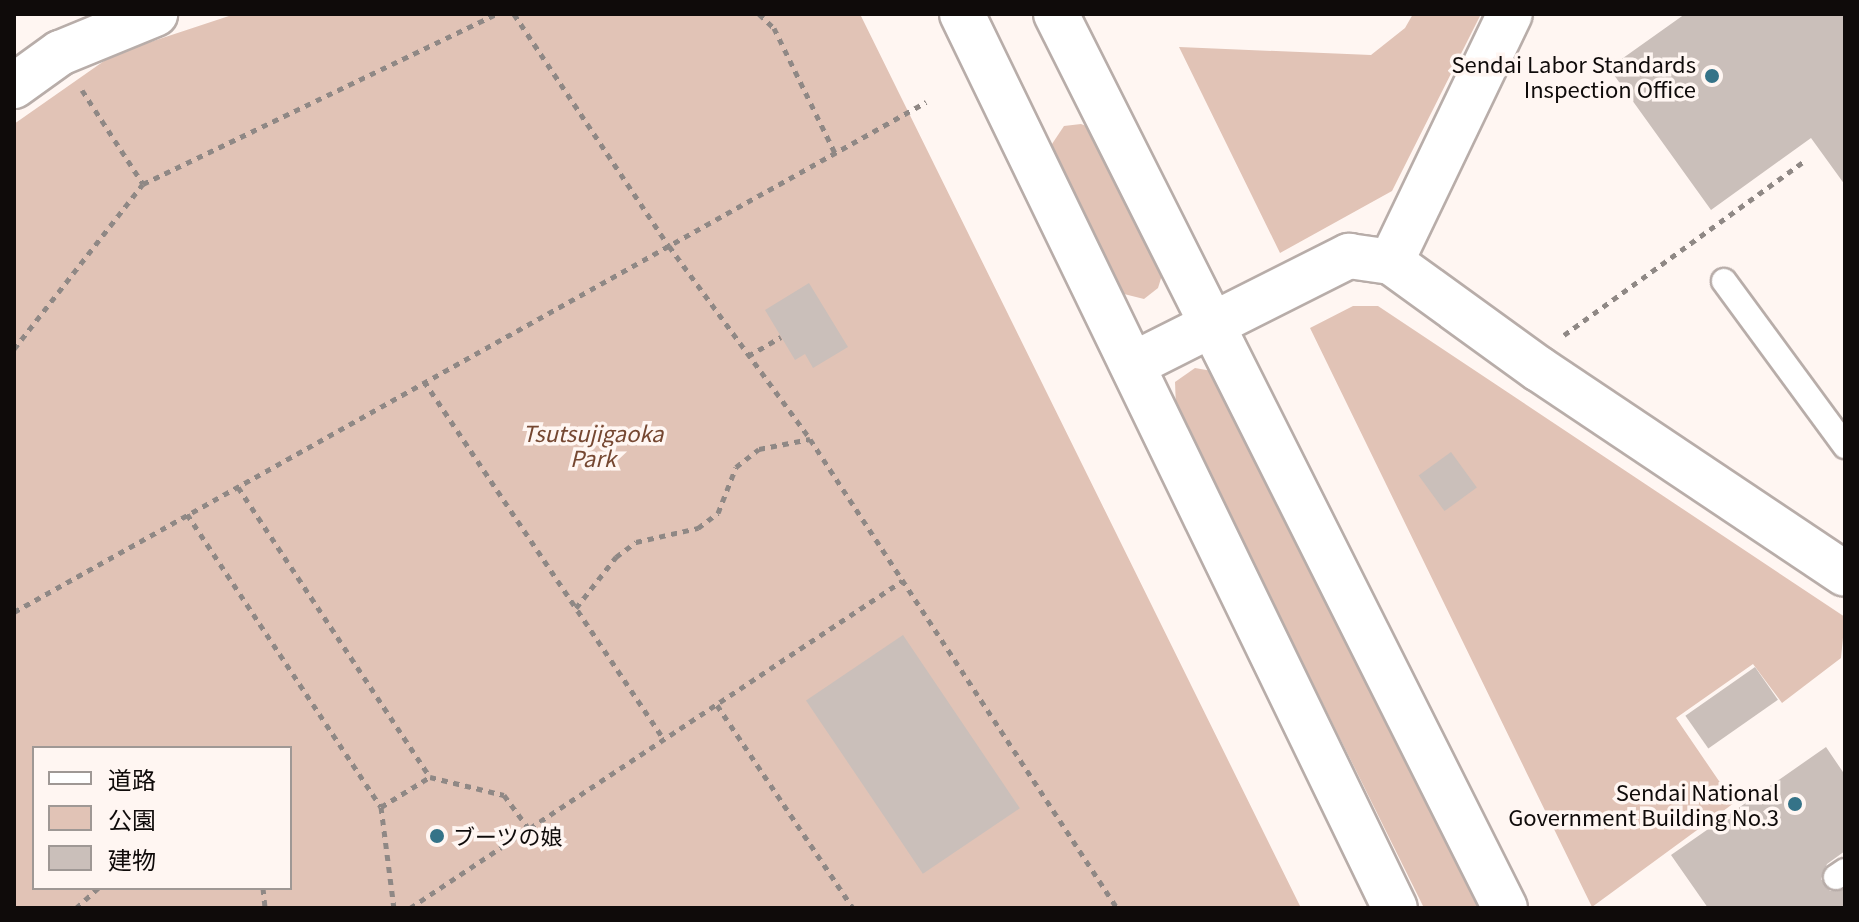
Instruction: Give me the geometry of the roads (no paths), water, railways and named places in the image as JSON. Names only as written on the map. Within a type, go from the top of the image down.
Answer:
[{"type":"street","points":[[19,73],[95,36],[155,14]]},
{"type":"street","points":[[962,14],[1395,908]]},
{"type":"street","points":[[1056,14],[1505,908]]},
{"type":"street","points":[[1391,262],[1510,14]]},
{"type":"street","points":[[1134,364],[1349,256],[1391,262],[1539,369],[1845,574]]},
{"type":"lane","points":[[1724,281],[1845,446]]},
{"type":"place","name":"Sendai Labor Standards Inspection Office","points":[[1712,76]]},
{"type":"place","name":"Sendai National Government Building No.3","points":[[1795,804]]},
{"type":"place","name":"ブーツの娘","points":[[437,836]]},
{"type":"park label","name":"Tsutsujigaoka Park","points":[[593,444]]}]
